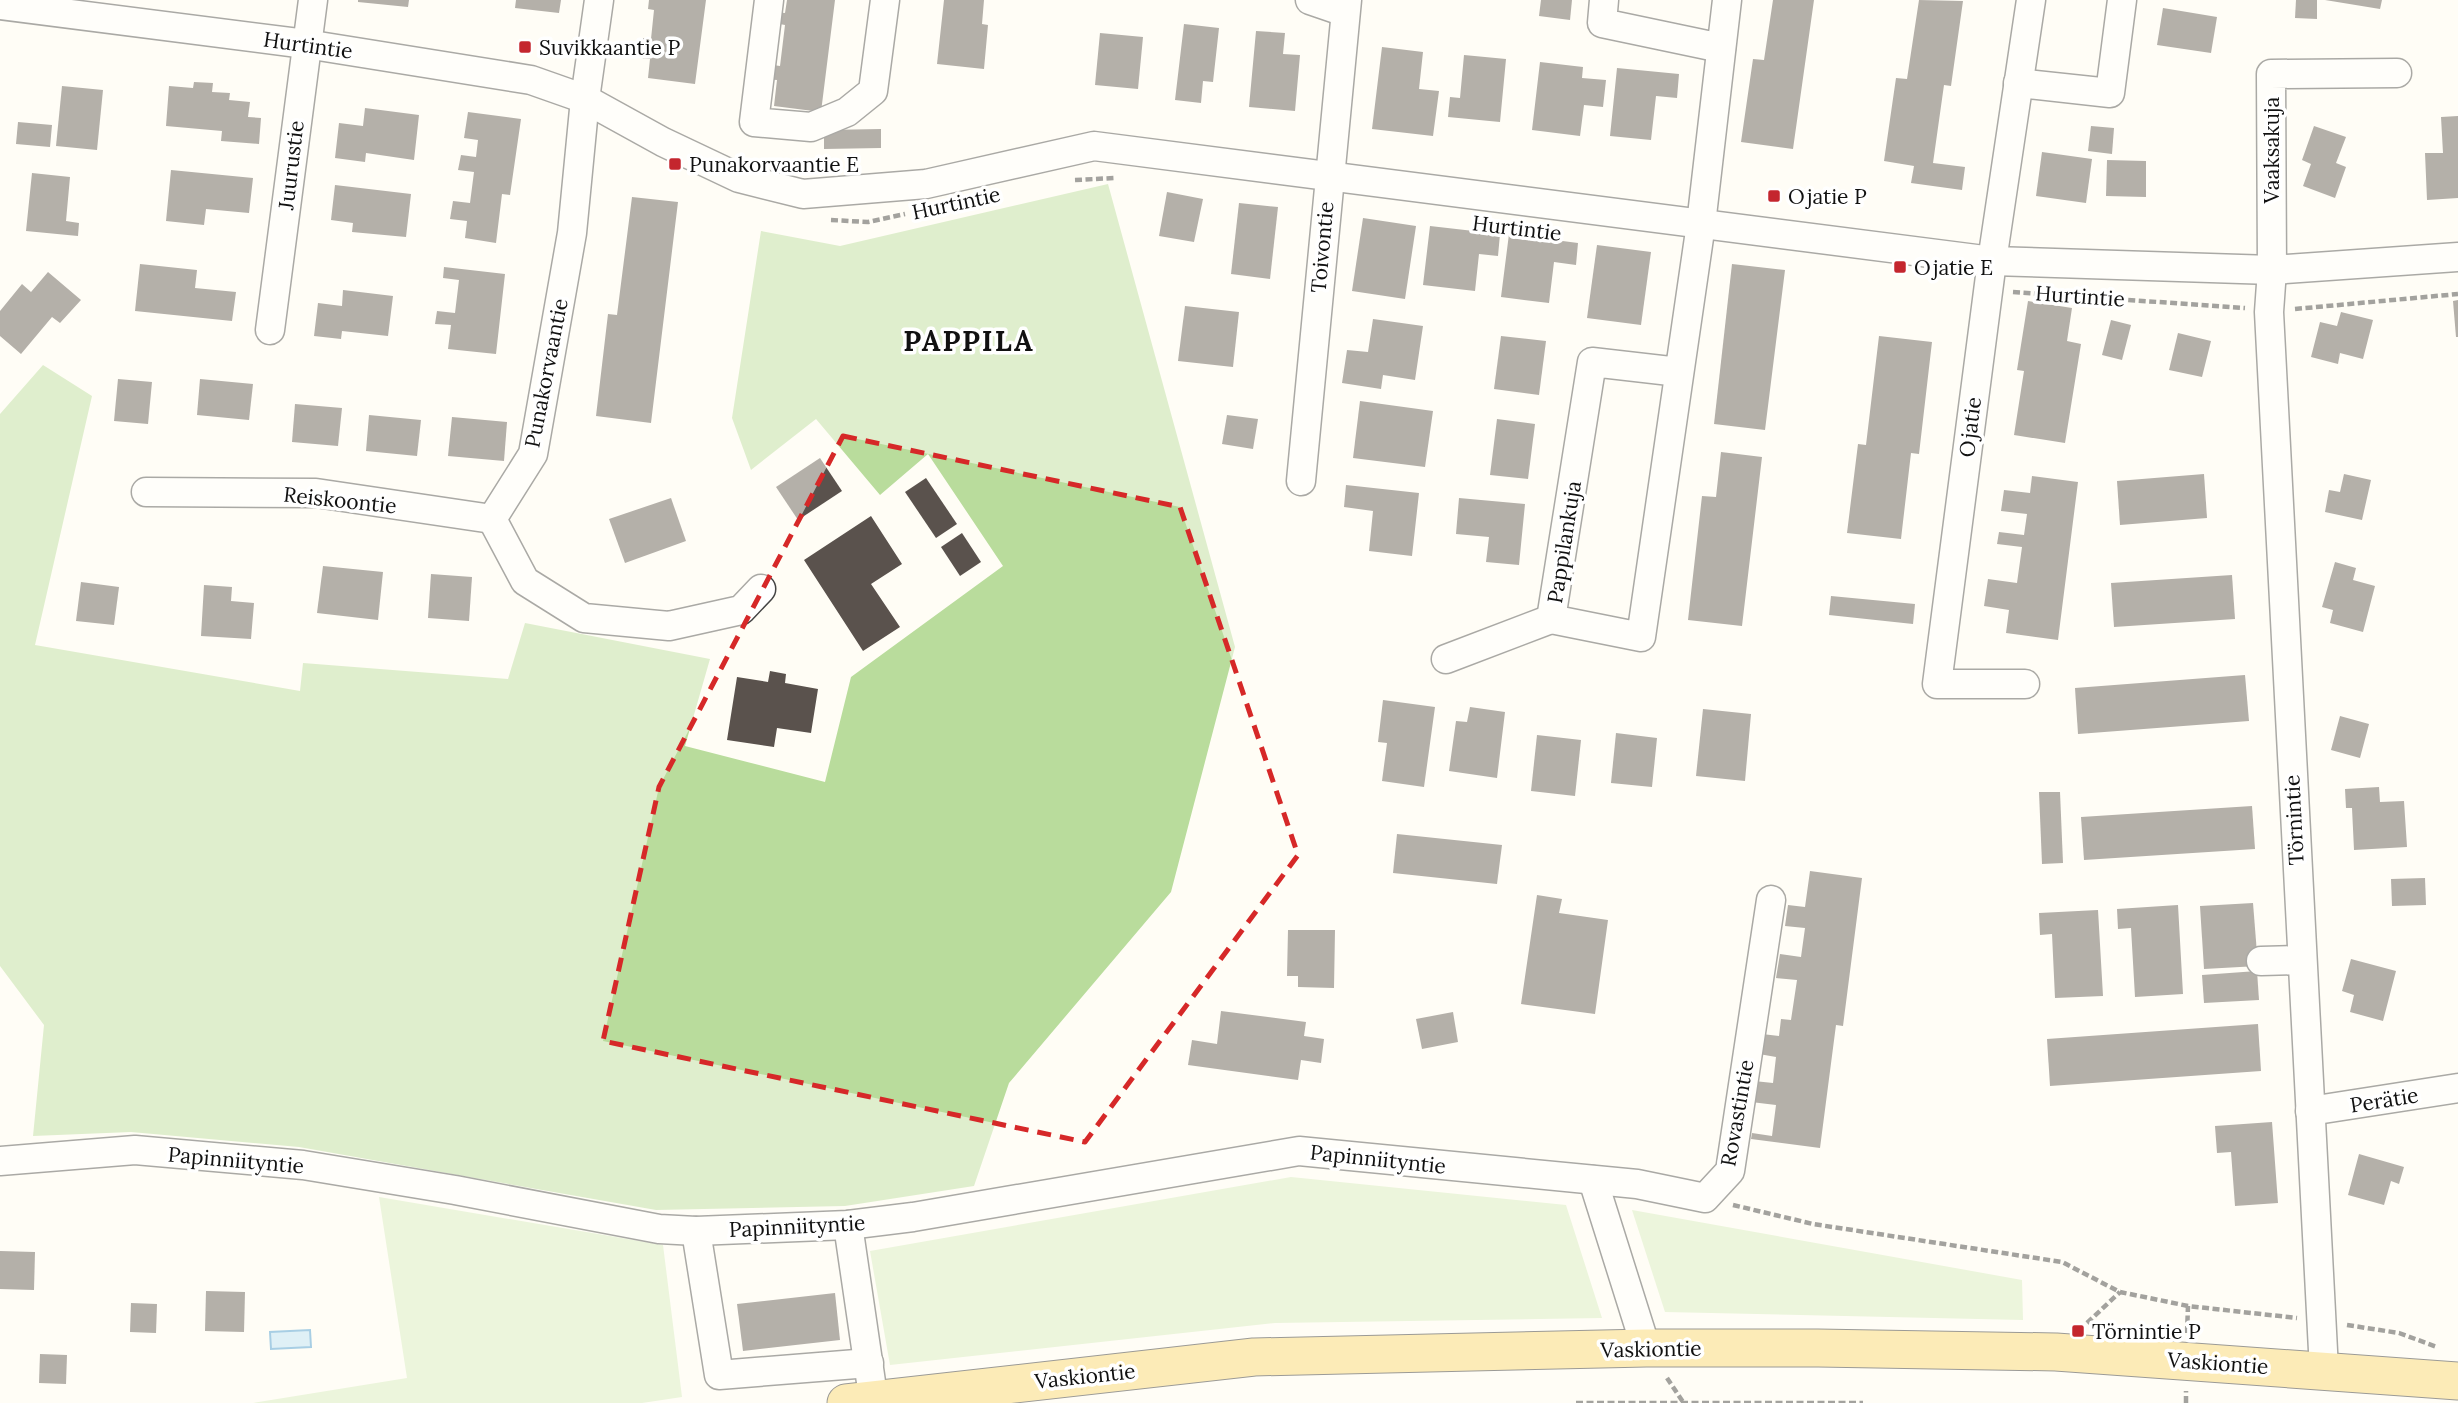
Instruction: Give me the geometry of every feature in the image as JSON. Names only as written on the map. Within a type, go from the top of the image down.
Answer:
[{"type":"main road","name":"Vaskiontie","points":[[865,1402],[1254,1357],[1646,1348],[2056,1352],[2448,1378]]},
{"type":"street","name":"Juurustie","points":[[270,330],[313,0]]},
{"type":"street","name":"Punakorvaantie","points":[[492,519],[533,454],[572,233],[585,99],[600,0]]},
{"type":"street","points":[[769,0],[754,122],[811,127],[847,112],[873,91],[884,6]]},
{"type":"street","name":"Toivontie","points":[[1301,481],[1346,6],[1310,0]]},
{"type":"street","points":[[1604,0],[1602,23],[1721,48]]},
{"type":"street","name":"Pappilankuja","points":[[1679,372],[1592,362],[1551,619],[1642,636],[1701,224],[1727,0]]},
{"type":"street","name":"Ojatie","points":[[2025,684],[1937,684],[1992,261],[2032,0]]},
{"type":"street","points":[[2018,83],[2110,93],[2122,0]]},
{"type":"street","name":"Hurtintie","points":[[14,4],[306,44],[531,80],[585,99],[663,142],[738,178],[803,194],[926,184],[1094,146],[1992,261],[2272,270],[2458,257]]},
{"type":"street","name":"Vaaksakuja","points":[[2272,270],[2271,74],[2397,73]]},
{"type":"street","name":"Törnintie","points":[[2272,270],[2269,312],[2324,1370]]},
{"type":"street","name":"Reiskoontie","points":[[146,492],[316,493],[492,519]]},
{"type":"street","points":[[492,519],[525,581],[584,618],[669,626],[741,610],[761,589]]},
{"type":"street","points":[[1446,659],[1551,619]]},
{"type":"street","name":"Rovastintie","points":[[1704,1199],[1730,1171],[1771,900]]},
{"type":"street","points":[[2261,961],[2302,960]]},
{"type":"street","name":"Perätie","points":[[2310,1111],[2458,1088]]},
{"type":"street","name":"Papinniityntie","points":[[0,1161],[135,1150],[303,1165],[455,1190],[659,1229],[696,1231],[848,1225],[1299,1151],[1593,1181]]},
{"type":"street","points":[[1646,1348],[1593,1181],[1637,1184],[1704,1199]]},
{"type":"street","points":[[848,1225],[869,1363],[865,1402]]},
{"type":"street","points":[[696,1231],[719,1376],[869,1363]]},
{"type":"path","points":[[1072,180],[1112,177],[1126,179]]},
{"type":"path","name":"Hurtintie","points":[[827,220],[868,222],[909,213]]},
{"type":"path","name":"Hurtintie","points":[[1988,290],[2250,308],[2269,312],[2458,294]]},
{"type":"path","points":[[1704,1199],[1813,1224],[2062,1262],[2120,1293],[2188,1306],[2321,1321],[2399,1334],[2448,1378]]},
{"type":"path","points":[[2187,1335],[2188,1306]]},
{"type":"path","points":[[1576,1403],[1863,1403]]},
{"type":"highlighted area","points":[[843,436],[1180,507],[1298,855],[1085,1142],[603,1041],[659,787]]},
{"type":"green space","points":[[1108,184],[1235,647],[1171,892],[1009,1083],[974,1186],[845,1206],[656,1210],[299,1147],[131,1132],[33,1136],[44,1025],[0,966],[0,414],[43,365],[92,396],[35,645],[300,691],[303,663],[508,679],[525,623],[710,659],[685,746],[825,782],[851,677],[1003,566],[928,454],[880,495],[816,419],[751,470],[732,418],[761,231],[840,246]]},
{"type":"green space","points":[[1291,1177],[1566,1205],[1602,1318],[1275,1323],[890,1365],[870,1251]]},
{"type":"green space","points":[[379,1197],[663,1245],[682,1397],[642,1403],[253,1403],[407,1378]]},
{"type":"green space","points":[[1632,1210],[2022,1280],[2023,1320],[1665,1312]]},
{"type":"water","points":[[310,1330],[311,1347],[271,1349],[270,1332]]},
{"type":"building","points":[[358,0],[409,0],[408,7]]},
{"type":"building","points":[[516,0],[561,0],[559,13],[515,8]]},
{"type":"building","points":[[649,0],[706,0],[695,84],[648,78],[650,59],[641,58],[643,38],[651,39],[654,10],[648,9]]},
{"type":"building","points":[[787,0],[835,0],[821,112],[774,106],[777,80],[764,79],[766,64],[780,66],[785,25],[774,23],[775,12],[785,13]]},
{"type":"building","points":[[944,0],[984,0],[982,24],[988,25],[984,69],[937,64]]},
{"type":"building","points":[[1541,0],[1572,0],[1570,20],[1539,16]]},
{"type":"building","points":[[1773,0],[1814,0],[1793,149],[1741,142],[1753,59],[1764,60]]},
{"type":"building","points":[[1919,0],[1963,1],[1951,86],[1944,85],[1933,163],[1965,167],[1962,190],[1911,183],[1914,166],[1884,161],[1896,78],[1907,79]]},
{"type":"building","points":[[2296,0],[2317,0],[2317,19],[2295,18]]},
{"type":"building","points":[[2325,0],[2382,0],[2380,9]]},
{"type":"building","points":[[2163,8],[2217,17],[2211,53],[2157,45]]},
{"type":"building","points":[[1184,24],[1219,28],[1213,82],[1203,81],[1201,103],[1175,100]]},
{"type":"building","points":[[1256,31],[1285,33],[1283,54],[1300,55],[1295,111],[1249,107]]},
{"type":"building","points":[[1100,33],[1143,37],[1138,89],[1095,85]]},
{"type":"building","points":[[1382,47],[1423,52],[1419,89],[1439,91],[1433,136],[1372,129]]},
{"type":"building","points":[[1464,55],[1506,59],[1500,122],[1448,117],[1450,97],[1460,98]]},
{"type":"building","points":[[1540,62],[1583,67],[1582,78],[1606,80],[1603,107],[1584,105],[1580,136],[1532,130]]},
{"type":"building","points":[[1617,68],[1679,74],[1677,98],[1656,96],[1651,140],[1610,136]]},
{"type":"building","points":[[194,82],[213,83],[212,92],[230,93],[229,100],[250,102],[248,117],[261,118],[259,144],[221,141],[222,131],[166,126],[169,86],[193,88]]},
{"type":"building","points":[[62,86],[103,90],[97,150],[56,146]]},
{"type":"building","points":[[365,108],[419,115],[414,160],[366,153],[365,162],[335,158],[339,123],[363,126]]},
{"type":"building","points":[[468,112],[521,119],[510,195],[502,194],[496,243],[465,238],[467,221],[450,219],[453,201],[470,203],[474,172],[458,170],[461,155],[476,157],[478,140],[464,138]]},
{"type":"building","points":[[2458,116],[2458,198],[2427,200],[2425,153],[2443,153],[2441,117]]},
{"type":"building","points":[[18,122],[52,125],[50,147],[16,144]]},
{"type":"building","points":[[2091,126],[2114,128],[2112,154],[2088,151]]},
{"type":"building","points":[[2314,126],[2346,137],[2336,163],[2346,167],[2335,198],[2303,186],[2311,164],[2302,160]]},
{"type":"building","points":[[881,129],[881,148],[824,149],[824,130]]},
{"type":"building","points":[[2042,152],[2092,159],[2086,203],[2036,196]]},
{"type":"building","points":[[2107,160],[2146,161],[2146,197],[2106,196]]},
{"type":"building","points":[[171,170],[253,178],[249,213],[206,209],[204,225],[166,221]]},
{"type":"building","points":[[32,173],[70,177],[66,221],[79,223],[78,236],[26,231]]},
{"type":"building","points":[[335,185],[411,194],[406,237],[352,232],[353,223],[331,220]]},
{"type":"building","points":[[1167,192],[1203,199],[1194,242],[1159,236]]},
{"type":"building","points":[[632,197],[678,202],[651,423],[596,416],[608,314],[617,315]]},
{"type":"building","points":[[1239,203],[1278,207],[1270,279],[1231,274]]},
{"type":"building","points":[[1363,218],[1416,226],[1405,299],[1352,291]]},
{"type":"building","points":[[1430,226],[1500,234],[1498,256],[1479,254],[1475,291],[1423,285]]},
{"type":"building","points":[[1509,234],[1578,243],[1576,265],[1554,262],[1549,303],[1501,297]]},
{"type":"building","points":[[1597,245],[1651,252],[1641,325],[1587,318]]},
{"type":"building","points":[[140,264],[197,270],[195,288],[236,292],[232,321],[135,311]]},
{"type":"building","points":[[1732,264],[1785,270],[1765,430],[1714,424]]},
{"type":"building","points":[[444,267],[505,274],[496,354],[448,349],[451,325],[435,324],[437,311],[455,313],[459,280],[443,278]]},
{"type":"building","points":[[48,272],[81,300],[60,323],[52,317],[21,354],[0,336],[0,311],[22,284],[31,292]]},
{"type":"building","points":[[343,290],[393,296],[388,336],[342,331],[341,339],[314,336],[318,303],[342,306]]},
{"type":"building","points":[[2458,300],[2458,337],[2456,337],[2453,301]]},
{"type":"building","points":[[2028,301],[2072,308],[2067,341],[2081,344],[2065,443],[2014,435],[2024,371],[2017,370]]},
{"type":"building","points":[[1185,306],[1239,312],[1233,367],[1178,361]]},
{"type":"building","points":[[2341,312],[2373,320],[2363,359],[2340,353],[2338,364],[2311,357],[2320,322],[2337,326]]},
{"type":"building","points":[[1373,319],[1423,326],[1415,380],[1383,375],[1381,389],[1342,383],[1347,350],[1368,352]]},
{"type":"building","points":[[2111,320],[2131,325],[2122,360],[2102,355]]},
{"type":"building","points":[[2178,333],[2211,341],[2202,377],[2169,370]]},
{"type":"building","points":[[1501,336],[1546,341],[1539,395],[1494,389]]},
{"type":"building","points":[[1879,336],[1932,342],[1919,454],[1911,453],[1901,539],[1847,533],[1858,444],[1866,445]]},
{"type":"building","points":[[118,379],[152,382],[148,424],[114,421]]},
{"type":"building","points":[[200,379],[253,384],[249,420],[197,415]]},
{"type":"building","points":[[1360,401],[1433,411],[1425,467],[1353,458]]},
{"type":"building","points":[[295,404],[342,408],[338,446],[292,442]]},
{"type":"building","points":[[369,415],[421,420],[417,456],[366,451]]},
{"type":"building","points":[[1227,415],[1258,419],[1253,449],[1222,444]]},
{"type":"building","points":[[452,417],[507,422],[504,461],[448,456]]},
{"type":"building","points":[[1497,419],[1535,424],[1528,479],[1490,475]]},
{"type":"building","points":[[1721,452],[1762,457],[1742,626],[1688,620],[1702,496],[1716,497]]},
{"type":"building","points":[[820,458],[842,491],[798,520],[776,487]]},
{"type":"building","points":[[2204,474],[2207,518],[2120,525],[2117,481]]},
{"type":"building","points":[[2344,474],[2371,480],[2362,520],[2325,512],[2329,490],[2340,492]]},
{"type":"building","points":[[2032,476],[2078,482],[2058,640],[2006,633],[2009,610],[1984,606],[1988,579],[2017,583],[2022,547],[1997,544],[1999,532],[2024,535],[2027,514],[2001,511],[2004,490],[2030,493]]},
{"type":"building","points":[[926,478],[957,524],[936,538],[905,492]]},
{"type":"building","points":[[1346,485],[1419,493],[1412,556],[1369,551],[1373,511],[1344,507]]},
{"type":"building","points":[[671,498],[686,541],[625,563],[609,519]]},
{"type":"building","points":[[1459,498],[1525,504],[1519,565],[1486,562],[1489,537],[1456,534]]},
{"type":"building","points":[[871,516],[902,564],[871,584],[900,627],[863,651],[804,560]]},
{"type":"building","points":[[962,533],[981,562],[960,576],[941,547]]},
{"type":"building","points":[[2335,562],[2356,568],[2353,580],[2375,586],[2363,632],[2330,623],[2333,610],[2322,607]]},
{"type":"building","points":[[323,566],[383,572],[378,620],[317,613]]},
{"type":"building","points":[[431,574],[472,577],[469,621],[428,618]]},
{"type":"building","points":[[2232,575],[2235,619],[2114,627],[2111,583]]},
{"type":"building","points":[[81,582],[119,587],[114,625],[76,621]]},
{"type":"building","points":[[204,585],[232,587],[231,601],[254,603],[251,639],[201,636]]},
{"type":"building","points":[[1831,596],[1915,604],[1913,624],[1829,615]]},
{"type":"building","points":[[770,671],[786,674],[785,683],[818,689],[811,733],[777,728],[774,747],[727,740],[737,677],[768,682]]},
{"type":"building","points":[[2245,675],[2249,721],[2078,734],[2075,688]]},
{"type":"building","points":[[1383,700],[1435,707],[1424,787],[1382,781],[1387,743],[1378,742]]},
{"type":"building","points":[[1470,707],[1505,712],[1497,778],[1449,771],[1456,721],[1467,722]]},
{"type":"building","points":[[1703,709],[1751,714],[1745,781],[1696,776]]},
{"type":"building","points":[[2340,716],[2369,724],[2360,758],[2331,750]]},
{"type":"building","points":[[1616,733],[1657,738],[1652,787],[1611,783]]},
{"type":"building","points":[[1537,735],[1581,740],[1575,796],[1531,791]]},
{"type":"building","points":[[2379,787],[2380,802],[2404,801],[2407,847],[2354,850],[2352,808],[2346,808],[2345,789]]},
{"type":"building","points":[[2039,792],[2060,792],[2063,863],[2042,864]]},
{"type":"building","points":[[2252,806],[2255,849],[2084,860],[2081,817]]},
{"type":"building","points":[[1397,834],[1502,845],[1497,884],[1393,873]]},
{"type":"building","points":[[1810,871],[1862,878],[1843,1026],[1836,1025],[1820,1148],[1751,1139],[1752,1133],[1772,1136],[1776,1105],[1751,1102],[1754,1081],[1773,1083],[1776,1057],[1759,1054],[1762,1034],[1779,1036],[1781,1019],[1791,1020],[1797,980],[1776,978],[1780,954],[1801,957],[1805,928],[1785,926],[1788,905],[1805,907]]},
{"type":"building","points":[[2425,878],[2426,905],[2392,906],[2391,879]]},
{"type":"building","points":[[1537,895],[1562,899],[1559,913],[1608,920],[1595,1014],[1521,1004]]},
{"type":"building","points":[[2253,903],[2258,966],[2204,969],[2200,906]]},
{"type":"building","points":[[2178,905],[2183,994],[2135,997],[2131,928],[2118,929],[2117,909]]},
{"type":"building","points":[[2098,910],[2103,996],[2055,998],[2052,934],[2040,935],[2039,913]]},
{"type":"building","points":[[1288,930],[1335,930],[1334,988],[1298,987],[1298,976],[1287,976]]},
{"type":"building","points":[[2351,959],[2396,971],[2383,1021],[2350,1012],[2354,995],[2342,991]]},
{"type":"building","points":[[2257,971],[2259,1000],[2204,1003],[2202,975]]},
{"type":"building","points":[[1221,1011],[1306,1022],[1304,1036],[1324,1039],[1321,1063],[1301,1060],[1298,1080],[1188,1065],[1192,1040],[1217,1044]]},
{"type":"building","points":[[1453,1012],[1458,1042],[1422,1049],[1416,1019]]},
{"type":"building","points":[[2258,1024],[2261,1071],[2050,1086],[2047,1039]]},
{"type":"building","points":[[2272,1122],[2278,1203],[2235,1206],[2231,1152],[2217,1153],[2215,1126]]},
{"type":"building","points":[[2359,1154],[2404,1167],[2399,1184],[2391,1181],[2384,1205],[2348,1195]]},
{"type":"building","points":[[0,1251],[35,1252],[34,1290],[0,1289]]},
{"type":"building","points":[[206,1291],[245,1292],[244,1332],[205,1331]]},
{"type":"building","points":[[835,1293],[840,1340],[743,1351],[737,1304]]},
{"type":"building","points":[[131,1303],[157,1304],[156,1333],[130,1332]]},
{"type":"building","points":[[40,1354],[67,1355],[66,1384],[39,1383]]},
{"type":"place","name":"Suvikkaantie P","points":[[525,47]]},
{"type":"place","name":"Punakorvaantie E","points":[[675,164]]},
{"type":"place","name":"Ojatie P","points":[[1774,196]]},
{"type":"place","name":"Ojatie E","points":[[1900,267]]},
{"type":"place","name":"Törnintie P","points":[[2078,1331]]},
{"type":"district","name":"PAPPILA","points":[[969,341]]}]
